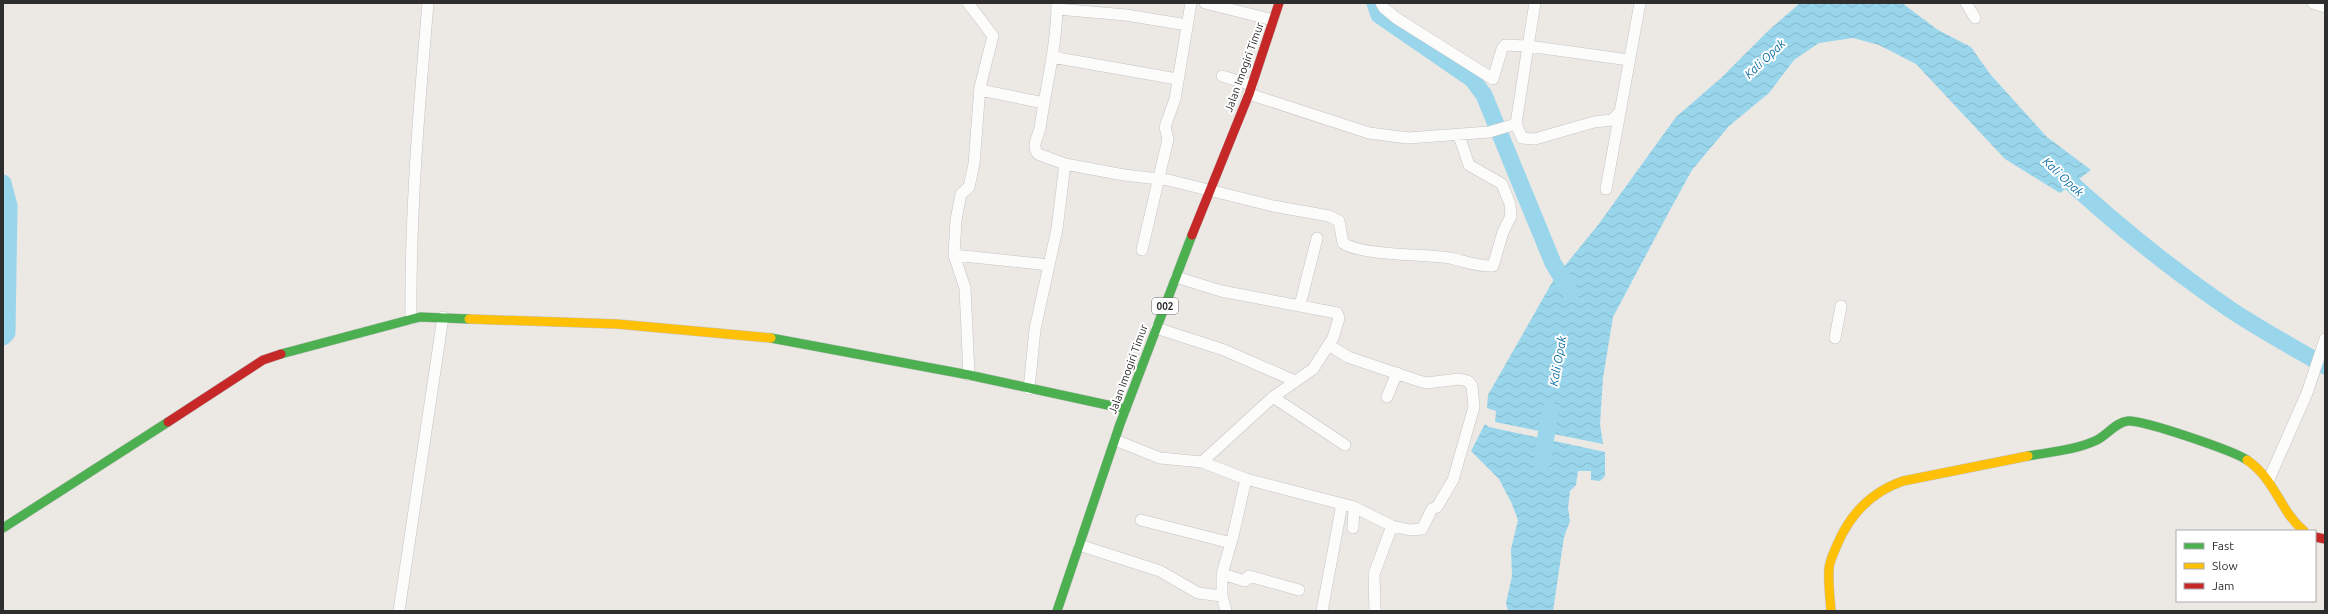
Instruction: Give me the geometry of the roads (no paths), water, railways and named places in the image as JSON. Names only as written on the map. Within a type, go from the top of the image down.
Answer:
[{"type":"street","points":[[411,319],[411,257],[417,134],[428,3]]},
{"type":"street","points":[[968,3],[993,36],[980,90],[974,164],[969,187],[961,194],[960,199],[954,256],[965,288],[969,375]]},
{"type":"street","points":[[1142,250],[1168,139],[1165,127],[1175,99],[1192,3]]},
{"type":"street","points":[[1205,3],[1274,20]]},
{"type":"street","name":"Jalan Imogiri Timur","points":[[1057,611],[1126,409],[1209,189],[1251,89],[1279,3]]},
{"type":"street","points":[[1381,3],[1384,8],[1396,18],[1489,78],[1493,79],[1502,49],[1505,46],[1528,46],[1629,60]]},
{"type":"street","points":[[1535,3],[1512,125],[1522,138],[1535,139],[1594,122],[1612,120],[1620,112]]},
{"type":"street","points":[[1606,189],[1640,3]]},
{"type":"street","points":[[1966,3],[1975,18]]},
{"type":"street","points":[[2312,3],[2325,7]]},
{"type":"street","points":[[1187,25],[1057,6],[1052,57],[1035,145],[1036,152],[1064,164],[1209,189],[1273,206],[1334,218],[1339,222],[1343,243],[1349,246],[1375,251],[1441,257],[1493,266],[1503,232],[1511,216],[1510,204],[1502,184],[1469,165],[1459,136]]},
{"type":"street","points":[[1052,57],[1178,79]]},
{"type":"street","points":[[1222,76],[1251,89],[1368,133],[1408,138],[1459,136],[1489,132],[1512,125]]},
{"type":"street","points":[[980,90],[1044,103]]},
{"type":"street","points":[[1029,389],[1035,329],[1057,229],[1064,164]]},
{"type":"street","points":[[1300,305],[1317,238]]},
{"type":"street","points":[[954,256],[1049,265]]},
{"type":"street","points":[[1176,278],[1221,291],[1300,305],[1339,315],[1333,338],[1313,369],[1273,397],[1202,462]]},
{"type":"street","points":[[1836,338],[1841,306]]},
{"type":"street","points":[[399,611],[443,317]]},
{"type":"street","points":[[3,528],[262,360],[297,349],[411,319],[443,317],[617,324],[749,334],[969,375],[1126,409]]},
{"type":"street","points":[[1156,328],[1224,350],[1295,381]]},
{"type":"street","points":[[2269,479],[2307,393],[2325,339]]},
{"type":"street","points":[[1115,440],[1160,458],[1202,462],[1246,480],[1354,507],[1392,526],[1418,530],[1422,529],[1432,509],[1437,508],[1453,480],[1474,407],[1472,386],[1468,381],[1450,379],[1426,383],[1348,357],[1329,346]]},
{"type":"street","points":[[1387,397],[1397,373]]},
{"type":"street","points":[[1273,397],[1345,445]]},
{"type":"street","points":[[1831,611],[1829,570],[1844,527],[1868,498],[1887,485],[2076,447],[2097,440],[2122,423],[2129,421],[2157,426],[2229,451],[2255,464],[2269,479],[2284,507],[2303,530]]},
{"type":"street","points":[[1226,611],[1222,596],[1222,574],[1246,480]]},
{"type":"street","points":[[1322,611],[1342,504]]},
{"type":"street","points":[[1353,528],[1354,507]]},
{"type":"street","points":[[1141,520],[1231,543]]},
{"type":"street","points":[[1375,611],[1374,574],[1392,526]]},
{"type":"street","points":[[1079,545],[1160,571],[1198,593],[1222,596]]},
{"type":"street","points":[[1222,574],[1242,581],[1245,581],[1249,576],[1299,590]]},
{"type":"water","points":[[1800,3],[1902,3],[1938,30],[1971,47],[1990,74],[2047,137],[2091,170],[2060,193],[2005,159],[1916,64],[1879,45],[1853,38],[1819,43],[1794,60],[1769,93],[1729,126],[1692,170],[1670,210],[1613,317],[1603,378],[1600,424],[1603,444],[1495,422],[1496,411],[1487,408],[1488,395],[1554,279],[1598,225],[1676,117],[1721,78],[1768,31]]},
{"type":"water","points":[[1485,424],[1489,427],[1605,452],[1605,476],[1600,481],[1591,480],[1591,471],[1578,471],[1576,485],[1570,491],[1568,508],[1570,521],[1564,537],[1553,611],[1508,611],[1506,603],[1512,576],[1511,549],[1518,520],[1512,504],[1499,479],[1471,451]]},
{"type":"waterway","points":[[1375,3],[1379,15],[1472,79],[1484,95],[1553,263],[1571,293]]},
{"type":"waterway","name":"Kali Opak","points":[[2055,168],[2117,224],[2183,276],[2240,316],[2325,366]]},
{"type":"waterway","points":[[3,183],[9,206],[7,333],[3,337]]},
{"type":"waterway","name":"Kali Opak","points":[[1542,462],[1550,411]]}]
